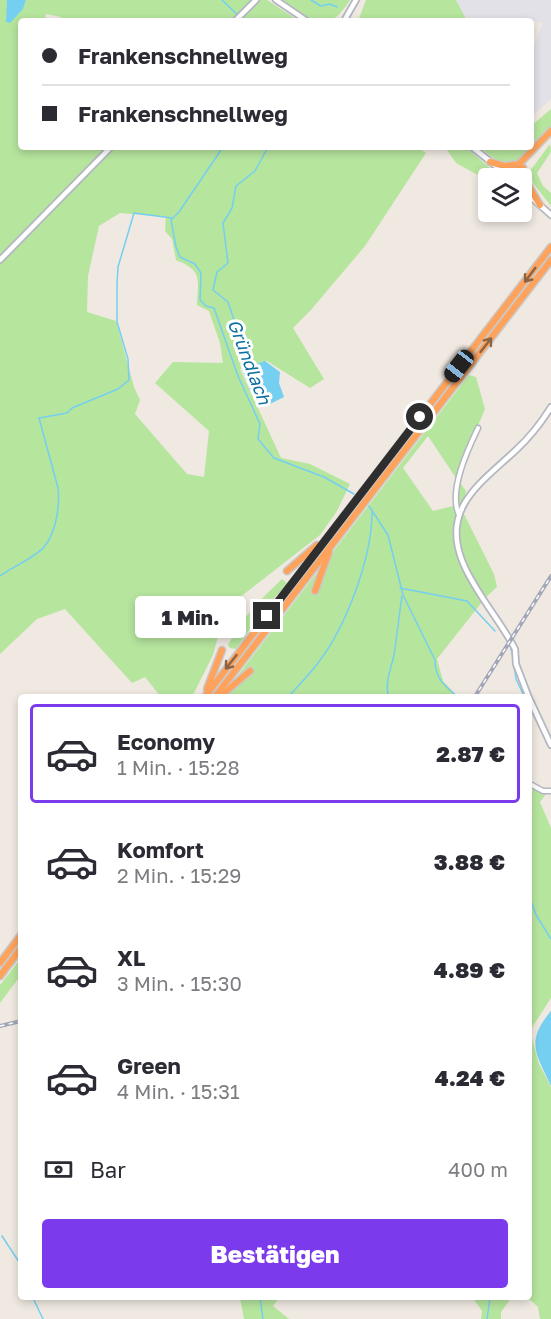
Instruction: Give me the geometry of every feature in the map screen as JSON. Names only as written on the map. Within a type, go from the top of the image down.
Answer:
[{"type":"highway","points":[[521,166],[551,131]]},
{"type":"highway","points":[[490,162],[505,166],[521,166]]},
{"type":"highway","points":[[521,166],[525,180],[540,205]]},
{"type":"highway","points":[[206,694],[551,247]]},
{"type":"highway","points":[[219,694],[551,260]]},
{"type":"highway","points":[[287,571],[331,533]]},
{"type":"highway","points":[[315,591],[335,540]]},
{"type":"highway","points":[[205,694],[222,650]]},
{"type":"highway","points":[[221,694],[250,671]]},
{"type":"highway","points":[[0,963],[18,939]]},
{"type":"highway","points":[[0,976],[18,952]]},
{"type":"street","points":[[238,18],[256,0]]},
{"type":"street","points":[[276,0],[303,18]]},
{"type":"street","points":[[345,18],[356,0]]},
{"type":"street","points":[[0,260],[108,150]]},
{"type":"street","points":[[476,150],[498,168]]},
{"type":"street","points":[[532,198],[551,215]]},
{"type":"street","points":[[527,694],[516,664],[515,649],[463,565],[455,534],[459,514],[465,500],[531,434],[551,407]]},
{"type":"street","points":[[459,514],[456,508],[458,483],[465,455],[478,428]]},
{"type":"street","points":[[532,704],[551,745]]},
{"type":"street","points":[[532,785],[543,791],[551,791]]},
{"type":"shaded area","points":[[456,0],[551,0],[551,99],[534,114],[534,44],[543,23],[534,21],[534,18],[465,18]]},
{"type":"green space","points":[[0,0],[7,0],[7,4],[23,9],[26,0],[267,0],[294,18],[61,18],[46,14],[45,18],[18,18],[18,150],[422,150],[426,153],[365,246],[293,328],[324,379],[310,388],[267,361],[240,369],[281,458],[310,464],[350,484],[337,511],[320,535],[235,601],[222,622],[213,655],[194,694],[159,694],[145,677],[132,683],[65,609],[37,619],[0,654]],"holes":[[[120,213],[166,217],[165,231],[172,239],[176,260],[191,268],[197,276],[197,305],[209,311],[220,343],[223,363],[173,362],[155,383],[209,431],[204,477],[187,474],[135,414],[140,400],[134,387],[116,321],[87,312],[88,276],[99,226]]]},
{"type":"green space","points":[[283,0],[350,0],[334,18],[309,18]]},
{"type":"green space","points":[[366,0],[456,0],[465,18],[359,18]]},
{"type":"green space","points":[[551,109],[551,127],[534,146],[534,123]]},
{"type":"green space","points":[[550,144],[551,152],[537,173],[543,186],[551,193],[551,206],[533,183],[532,168]]},
{"type":"green space","points":[[447,150],[469,150],[490,168],[478,168],[478,175],[456,163]]},
{"type":"green space","points":[[483,150],[530,150],[513,164],[496,160]]},
{"type":"green space","points":[[469,375],[476,377],[485,409],[464,459],[461,484],[466,491],[462,510],[494,574],[497,587],[486,597],[437,659],[443,681],[455,694],[226,694],[235,679]],"holes":[[[428,436],[460,484],[453,506],[433,511],[403,468]]]},
{"type":"green space","points":[[282,579],[288,584],[266,606],[236,649],[230,648],[228,645],[246,617]]},
{"type":"green space","points":[[532,786],[546,794],[540,802],[551,828],[551,998],[532,1030]]},
{"type":"green space","points":[[18,962],[18,979],[0,1003],[0,985]]},
{"type":"green space","points":[[532,1039],[539,1064],[551,1087],[551,1319],[540,1319],[538,1307],[530,1300]]},
{"type":"green space","points":[[240,1300],[278,1300],[273,1306],[289,1319],[244,1319]]},
{"type":"green space","points":[[474,1300],[510,1300],[501,1312],[501,1319],[481,1319],[482,1311]]},
{"type":"water","points":[[7,0],[26,0],[23,9],[10,23],[6,22]]},
{"type":"water","points":[[265,361],[280,372],[279,383],[284,397],[264,407],[250,390],[242,369]]},
{"type":"water","points":[[551,1011],[551,1086],[538,1056],[536,1040],[538,1031]]},
{"type":"waterway","name":"Gründlach","points":[[222,0],[241,18]]},
{"type":"waterway","points":[[311,0],[321,6],[330,4],[337,7]]},
{"type":"waterway","name":"Gründlach","points":[[221,150],[179,212],[171,220],[176,247],[180,257],[195,264],[201,273],[200,300],[206,306],[214,308],[238,376],[260,424],[258,439],[274,458],[324,477],[354,494]]},
{"type":"waterway","name":"Gründlach","points":[[246,366],[244,350],[228,302],[213,290],[217,272],[228,263],[223,223],[232,208],[236,186],[255,171],[266,150]]},
{"type":"waterway","points":[[0,576],[44,547],[52,534],[56,519],[58,488],[39,418],[67,413],[72,408],[118,389],[129,380],[128,359],[117,322],[117,284],[118,267],[134,213],[172,218]]},
{"type":"waterway","name":"Gründlach","points":[[369,506],[388,535],[403,595],[435,660],[439,677],[454,694]]},
{"type":"waterway","points":[[291,694],[318,663],[347,612],[368,550],[372,512]]},
{"type":"waterway","points":[[400,588],[467,601],[495,631]]},
{"type":"waterway","points":[[388,694],[388,681],[402,596]]},
{"type":"waterway","points":[[511,649],[514,660]]},
{"type":"waterway","points":[[514,665],[516,679],[523,694]]},
{"type":"waterway","points":[[532,711],[547,741]]},
{"type":"waterway","points":[[532,904],[536,915],[551,939]]},
{"type":"waterway","points":[[2,1236],[18,1260]]},
{"type":"waterway","points":[[34,1300],[43,1319]]},
{"type":"waterway","points":[[260,1300],[263,1319]]},
{"type":"waterway","name":"Gründlach","points":[[487,1319],[490,1300]]},
{"type":"railway","points":[[477,694],[551,576]]},
{"type":"railway","points":[[0,1026],[18,1022]]},
{"type":"route","points":[[267,616],[420,417]]}]
